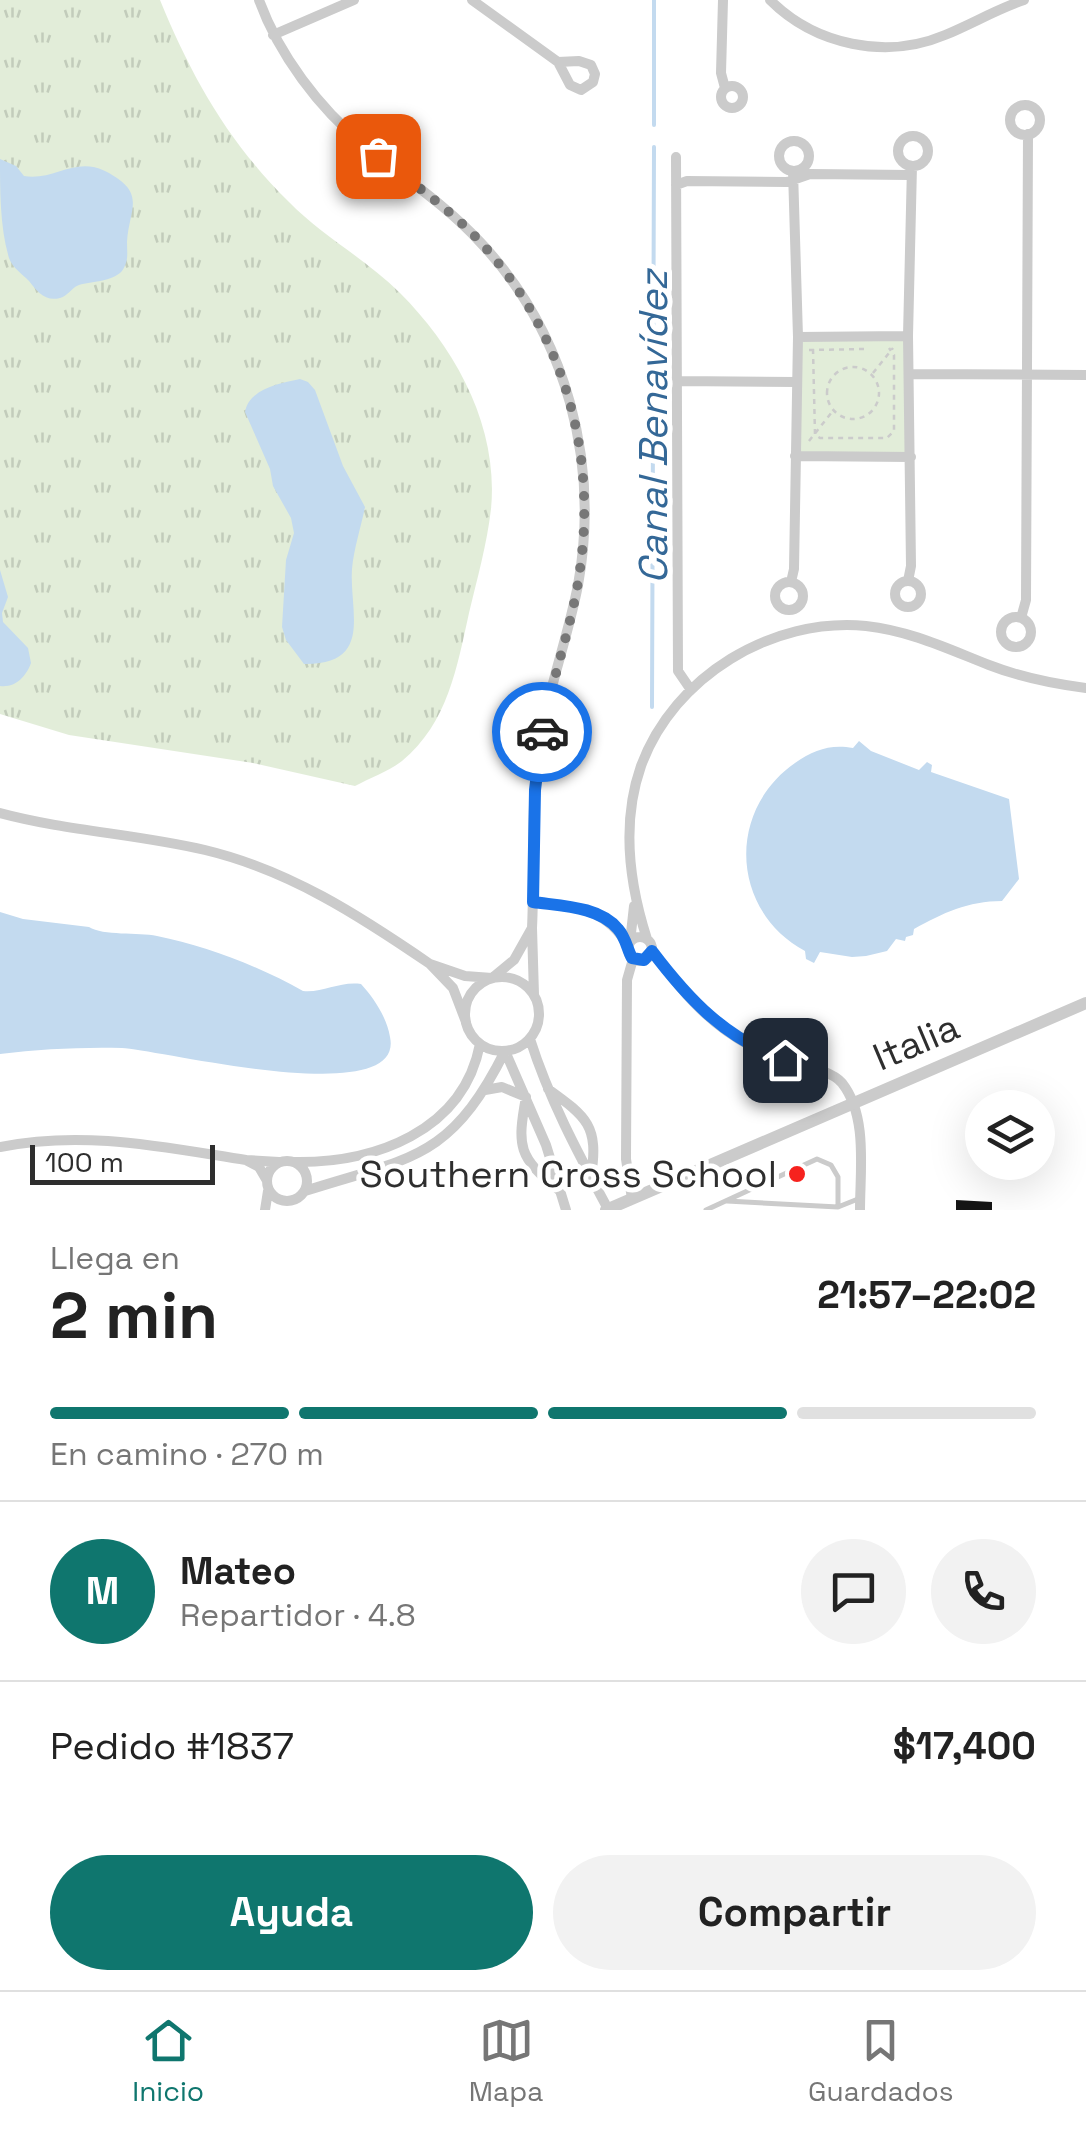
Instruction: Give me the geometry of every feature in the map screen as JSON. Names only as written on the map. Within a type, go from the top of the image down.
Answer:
[{"type":"street","points":[[258,0],[300,76],[330,112],[483,245],[535,316],[564,382],[584,472],[586,513],[576,592],[539,744],[532,928],[534,995],[539,1018],[530,1039],[504,1051],[486,1090],[464,1117],[426,1150],[404,1162],[305,1191],[274,1210]]},
{"type":"street","points":[[274,35],[354,0]]},
{"type":"street","points":[[472,0],[558,62]]},
{"type":"street","points":[[724,0],[721,73],[725,88]]},
{"type":"street","points":[[770,0],[828,38],[888,48],[944,36],[1024,0]]},
{"type":"street","points":[[1021,618],[1026,600],[1028,134]]},
{"type":"street","points":[[676,156],[678,671],[691,690]]},
{"type":"street","points":[[676,186],[687,181],[911,170],[908,336],[912,566],[908,582]]},
{"type":"street","points":[[791,582],[798,338],[794,176]]},
{"type":"street","points":[[798,338],[908,336]]},
{"type":"street","points":[[910,374],[1086,375]]},
{"type":"street","points":[[677,381],[797,382]]},
{"type":"street","points":[[796,456],[911,457]]},
{"type":"street","points":[[908,582],[919,587],[922,595],[916,605],[906,607],[897,601],[896,592],[900,584],[908,582]]},
{"type":"street","points":[[900,632],[906,607]]},
{"type":"street","points":[[633,1204],[626,1139],[627,980],[632,958],[629,944],[634,895],[629,830],[642,766],[674,710],[691,690],[746,650],[786,634],[838,625],[900,632],[1010,672],[1086,688]]},
{"type":"street","points":[[0,813],[46,824],[161,840],[243,860],[329,898],[430,964],[454,988],[466,1022],[480,1044],[504,1051],[526,1097],[566,1210]]},
{"type":"street","points":[[634,895],[652,951],[696,1006],[728,1033],[768,1054],[836,1076],[851,1102],[860,1130],[860,1210]]},
{"type":"street","points":[[533,902],[600,916],[618,929],[629,944]]},
{"type":"street","points":[[466,1022],[465,1011],[473,990],[514,960],[532,928]]},
{"type":"street","points":[[629,944],[636,937],[647,939]]},
{"type":"street","points":[[632,958],[644,960],[652,951]]},
{"type":"street","points":[[430,964],[465,976],[516,980],[534,995]]},
{"type":"street","name":"Italia","points":[[607,1210],[633,1204],[851,1102],[1086,1003]]},
{"type":"street","points":[[530,1039],[548,1089],[607,1210]]},
{"type":"street","points":[[0,1147],[64,1138],[143,1142],[246,1160],[294,1162],[360,1157],[400,1143],[440,1117],[470,1078],[480,1044]]},
{"type":"street","points":[[486,1090],[511,1088],[526,1097]]},
{"type":"street","points":[[548,1089],[588,1123],[595,1150],[591,1177]]},
{"type":"street","points":[[526,1097],[520,1136],[524,1154],[532,1167],[559,1190]]},
{"type":"street","points":[[246,1160],[259,1167],[276,1198],[292,1201]]},
{"type":"street","points":[[265,1210],[270,1170],[280,1162]]},
{"type":"street","points":[[294,1162],[305,1171],[305,1191]]},
{"type":"lane","points":[[706,1210],[817,1160],[826,1161],[836,1170],[838,1207]]},
{"type":"lane","points":[[727,1200],[838,1207],[860,1197]]},
{"type":"path","points":[[872,374],[891,349],[908,336]]},
{"type":"path","points":[[814,434],[813,350],[870,349]]},
{"type":"path","points":[[814,434],[820,438],[887,438],[894,434],[891,349]]},
{"type":"path","points":[[856,366],[872,374],[879,397],[871,412],[856,419],[840,416],[828,403],[828,385],[838,371],[856,366]]},
{"type":"path","points":[[796,456],[834,410]]},
{"type":"green space","points":[[0,0],[160,0],[199,82],[248,156],[302,214],[400,293],[439,339],[470,391],[488,449],[491,509],[455,674],[440,712],[418,746],[397,765],[355,786],[253,763],[69,735],[0,714]]},
{"type":"green space","points":[[908,336],[911,457],[796,456],[798,337]]},
{"type":"water","points":[[0,159],[16,166],[24,176],[35,177],[74,167],[94,167],[127,187],[133,202],[127,260],[122,271],[79,285],[60,298],[38,292],[9,258],[2,222]]},
{"type":"water","points":[[300,379],[315,390],[343,466],[365,507],[352,569],[354,618],[349,645],[341,655],[326,662],[304,664],[286,640],[282,627],[286,560],[294,533],[291,518],[273,486],[270,469],[245,412],[259,393]]},
{"type":"water","points":[[0,570],[8,597],[3,622],[28,648],[31,663],[19,680],[5,686],[0,686]]},
{"type":"water","points":[[859,741],[871,751],[919,770],[927,762],[932,765],[931,772],[1009,799],[1019,879],[1002,901],[978,903],[946,913],[914,929],[905,941],[896,939],[887,951],[852,957],[820,952],[814,963],[806,959],[805,951],[780,933],[763,911],[751,887],[746,860],[748,833],[757,807],[773,783],[795,763],[822,749],[853,748]]},
{"type":"water","points":[[0,912],[23,919],[176,940],[250,965],[303,991],[361,984],[388,1030],[384,1059],[360,1070],[321,1074],[226,1065],[122,1048],[0,1054]]},
{"type":"building","points":[[956,1200],[992,1202],[992,1210],[956,1210]]},
{"type":"waterway","name":"Canal Benavídez","points":[[654,0],[654,125]]},
{"type":"waterway","name":"Canal Benavídez","points":[[652,707],[654,147]]},
{"type":"way so far","points":[[378,156],[441,205],[483,245],[535,316],[564,382],[584,472],[586,513],[576,592],[542,732]]},
{"type":"place","name":"Southern Cross School","points":[[797,1174]]},
{"type":"route","points":[[542,732],[535,790],[533,902],[576,908],[609,921],[618,929],[632,958],[644,960],[652,951],[679,987],[713,1021],[747,1044],[785,1060]]}]
